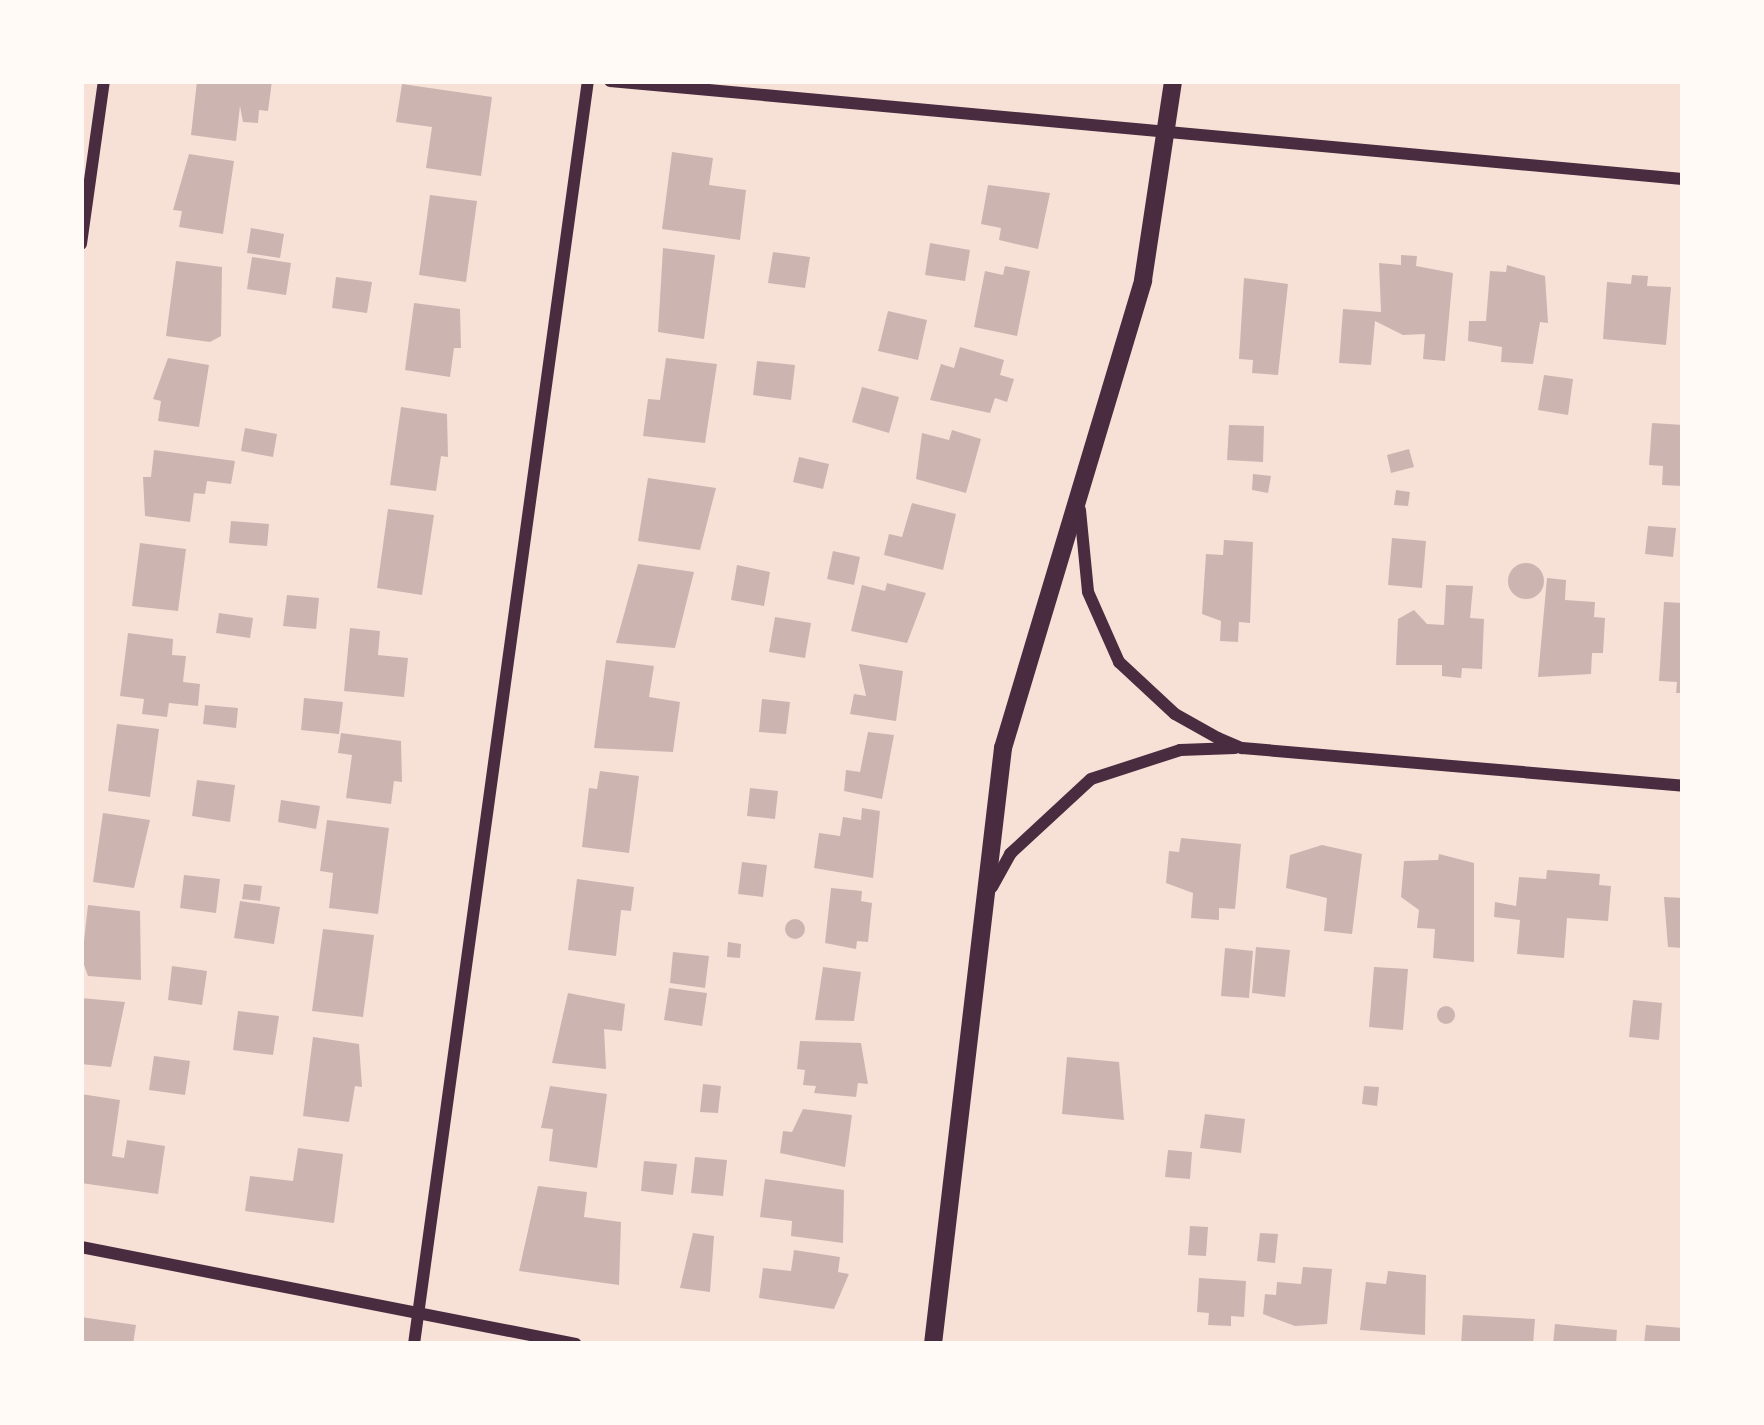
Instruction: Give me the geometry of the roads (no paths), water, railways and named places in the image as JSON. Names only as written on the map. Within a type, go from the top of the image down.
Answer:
[{"type":"main road","points":[[933,1344],[979,911],[1003,748],[1143,280],[1173,81]]},
{"type":"street","points":[[81,244],[104,81]]},
{"type":"street","points":[[414,1344],[588,81]]},
{"type":"street","points":[[610,81],[1683,179]]},
{"type":"street","points":[[1079,496],[1088,592],[1119,662],[1175,714],[1242,748]]},
{"type":"street","points":[[979,911],[1010,854],[1091,779],[1180,750],[1242,748],[1683,787]]},
{"type":"street","points":[[81,1247],[576,1344]]}]
